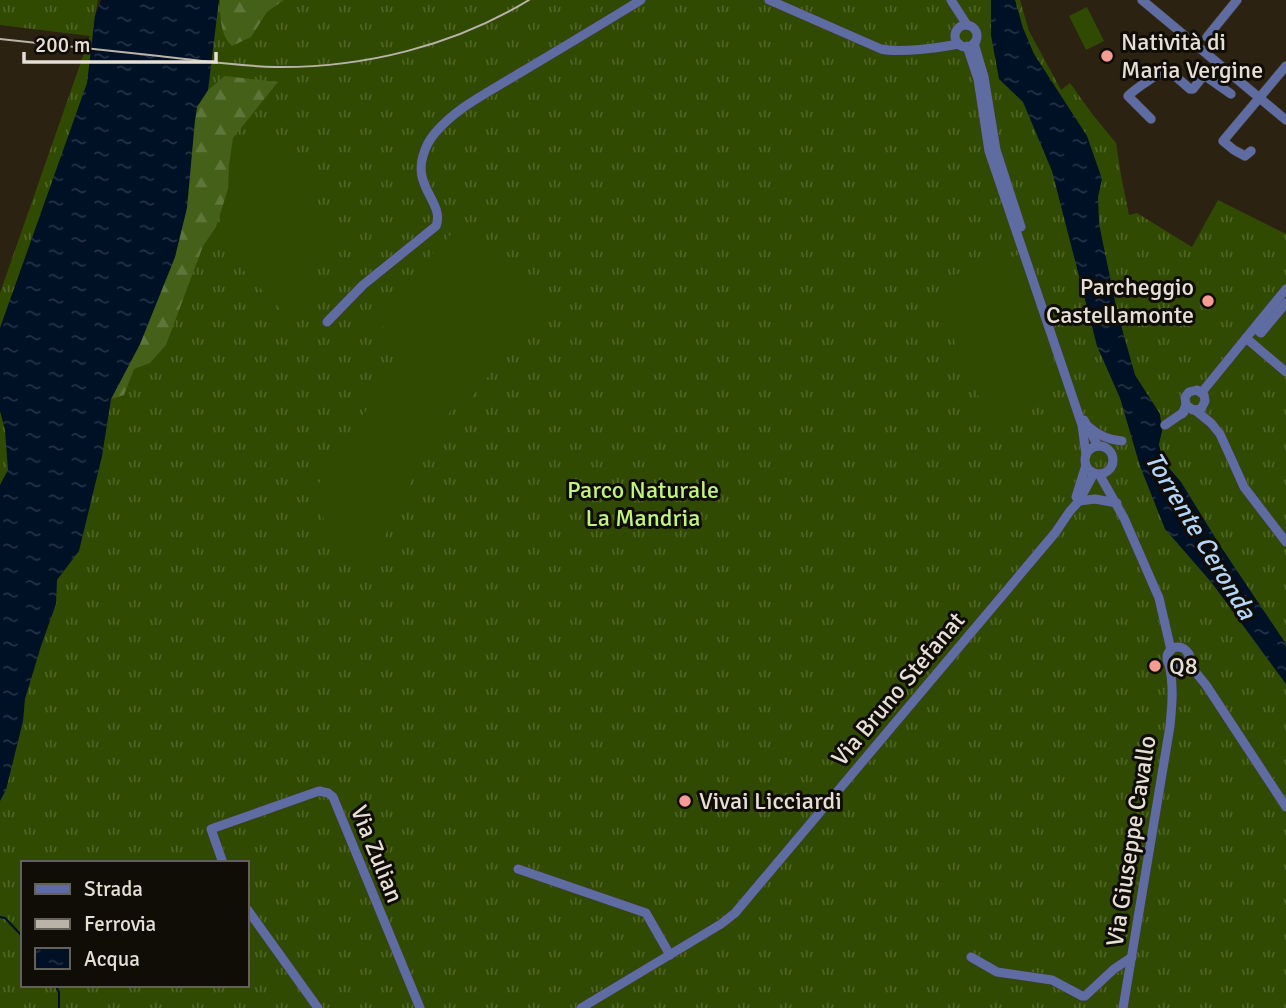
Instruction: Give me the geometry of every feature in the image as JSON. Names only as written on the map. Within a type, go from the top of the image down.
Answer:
[{"type":"street","points":[[327,323],[363,285],[436,226],[439,220],[438,209],[428,195],[421,175],[422,159],[435,133],[464,107],[641,0]]},
{"type":"street","points":[[769,0],[888,51],[925,49],[964,37]]},
{"type":"street","points":[[1142,0],[1286,120]]},
{"type":"street","points":[[1208,37],[1237,0]]},
{"type":"street","points":[[952,1],[978,79],[989,151],[1082,425],[1086,460],[1124,517],[1159,598],[1175,648]]},
{"type":"street","points":[[964,37],[984,77],[996,150],[1086,425],[1114,462],[1110,470],[1124,517]]},
{"type":"street","points":[[1251,150],[1245,156],[1223,141],[1286,66]]},
{"type":"street","points":[[1151,119],[1128,96],[1166,68],[1190,89],[1204,75],[1231,94]]},
{"type":"street","points":[[1202,392],[1286,289]]},
{"type":"street","points":[[1255,328],[1261,333],[1286,303]]},
{"type":"street","points":[[1246,338],[1286,372]]},
{"type":"street","points":[[1166,425],[1188,409],[1201,409],[1205,398],[1202,392],[1197,390],[1189,392],[1185,397],[1188,409],[1211,423]]},
{"type":"street","points":[[1204,404],[1240,480],[1286,542]]},
{"type":"street","points":[[1086,425],[1096,434],[1112,440],[1124,440],[1105,448],[1091,449],[1086,460]]},
{"type":"street","name":"Via Bruno Stefanat","points":[[1070,512],[1086,460]]},
{"type":"street","points":[[1096,474],[1110,470]]},
{"type":"street","name":"Via Bruno Stefanat","points":[[581,1008],[721,925],[735,913],[1055,534],[1096,474]]},
{"type":"street","points":[[1079,501],[1095,499],[1117,503]]},
{"type":"street","points":[[1175,648],[1185,649],[1189,654],[1189,659],[1181,667]]},
{"type":"street","points":[[1175,648],[1167,659],[1206,685],[1286,807]]},
{"type":"street","name":"Via Giuseppe Cavallo","points":[[1123,1008],[1170,726],[1173,679],[1181,667]]},
{"type":"street","name":"Via Zulian","points":[[222,861],[211,829],[319,791],[328,793],[333,797],[419,1008]]},
{"type":"street","points":[[519,869],[646,913],[670,955]]},
{"type":"street","points":[[248,910],[318,1008]]},
{"type":"street","points":[[971,957],[997,972],[1052,980],[1085,996],[1114,969],[1132,957]]},
{"type":"green space","name":"Parco Naturale La Mandria","points":[[0,0],[98,0],[93,26],[101,0],[1020,0],[1029,31],[1061,90],[1070,83],[1116,143],[1129,215],[1137,213],[1192,247],[1218,200],[1286,234],[1286,1008],[0,1008],[0,293],[90,36],[0,25]]},
{"type":"green space","points":[[220,0],[284,0],[267,12],[251,37],[232,46],[223,31]]},
{"type":"green space","points":[[1087,7],[1104,41],[1086,50],[1069,16]]},
{"type":"green space","points":[[225,76],[278,82],[233,138],[228,189],[216,227],[203,246],[166,345],[150,363],[134,369],[124,395],[111,399],[140,344],[175,257],[197,107],[208,90]]},
{"type":"green space","points":[[269,130],[326,191],[311,208],[340,241],[308,274],[319,288],[290,316],[285,314],[214,239],[230,195],[234,163]]},
{"type":"green space","points":[[454,231],[542,307],[465,406],[455,403],[417,468],[366,576],[358,577],[325,525],[317,486],[406,349],[373,317]]},
{"type":"green space","points":[[1018,255],[1059,376],[999,439],[960,357],[946,317],[945,278]]},
{"type":"green space","points":[[1286,308],[1286,356],[1267,341],[1266,332]]},
{"type":"water","points":[[101,0],[219,0],[208,90],[197,107],[187,208],[175,257],[140,344],[111,399],[102,456],[79,551],[57,580],[56,604],[25,699],[23,721],[6,790],[0,801],[0,485],[8,470],[5,430],[0,411],[0,328],[87,83],[95,16]]},
{"type":"water","name":"Torrente Ceronda","points":[[991,0],[1015,0],[1034,54],[1087,136],[1102,179],[1098,197],[1099,224],[1117,311],[1135,375],[1160,414],[1162,431],[1159,444],[1163,461],[1181,482],[1286,644],[1286,684],[1212,583],[1165,529],[1140,466],[1120,398],[1097,346],[1052,171],[1023,102],[999,79],[991,35]]},
{"type":"waterway","points":[[0,917],[5,918],[21,935]]},
{"type":"waterway","points":[[56,987],[59,992],[59,1008]]},
{"type":"railway","points":[[0,39],[232,64],[308,66],[374,58],[439,42],[470,30],[529,0]]},
{"type":"place","name":"Natività di Maria Vergine","points":[[1107,56]]},
{"type":"place","name":"Parcheggio Castellamonte","points":[[1208,301]]},
{"type":"place","name":"Q8","points":[[1155,666]]},
{"type":"place","name":"Vivai Licciardi","points":[[685,801]]}]
